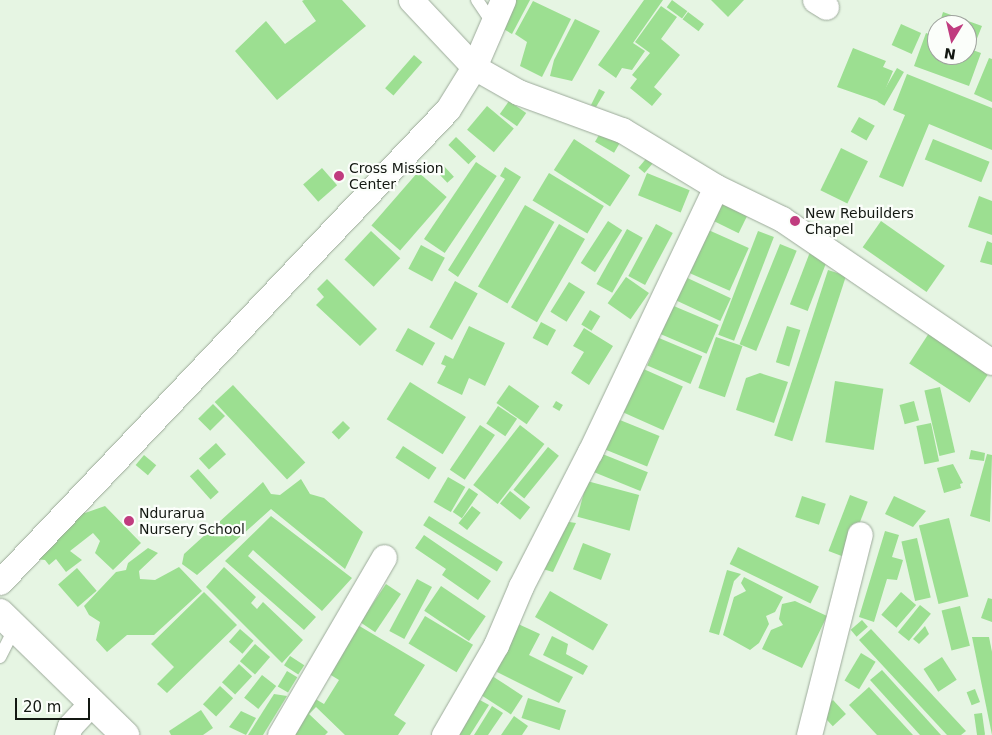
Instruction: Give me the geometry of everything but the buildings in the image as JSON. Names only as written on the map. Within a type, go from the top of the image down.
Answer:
[{"type":"main road","points":[[8,621],[125,735]]},
{"type":"street","points":[[412,0],[474,67],[518,92],[622,130],[716,187],[782,219],[992,362]]},
{"type":"street","points":[[0,582],[448,109],[474,67],[491,21],[504,0]]},
{"type":"street","points":[[444,735],[496,645],[520,586],[590,452],[716,187]]},
{"type":"street","points":[[814,732],[860,534]]},
{"type":"street","points":[[280,735],[384,557]]},
{"type":"street","points":[[67,735],[70,726],[92,702]]},
{"type":"lane","points":[[477,0],[491,21]]},
{"type":"lane","points":[[0,657],[8,621]]},
{"type":"place","name":"Cross Mission Center","points":[[339,176]]},
{"type":"place","name":"New Rebuilders Chapel","points":[[795,221]]},
{"type":"place","name":"Ndurarua Nursery School","points":[[129,521]]}]
